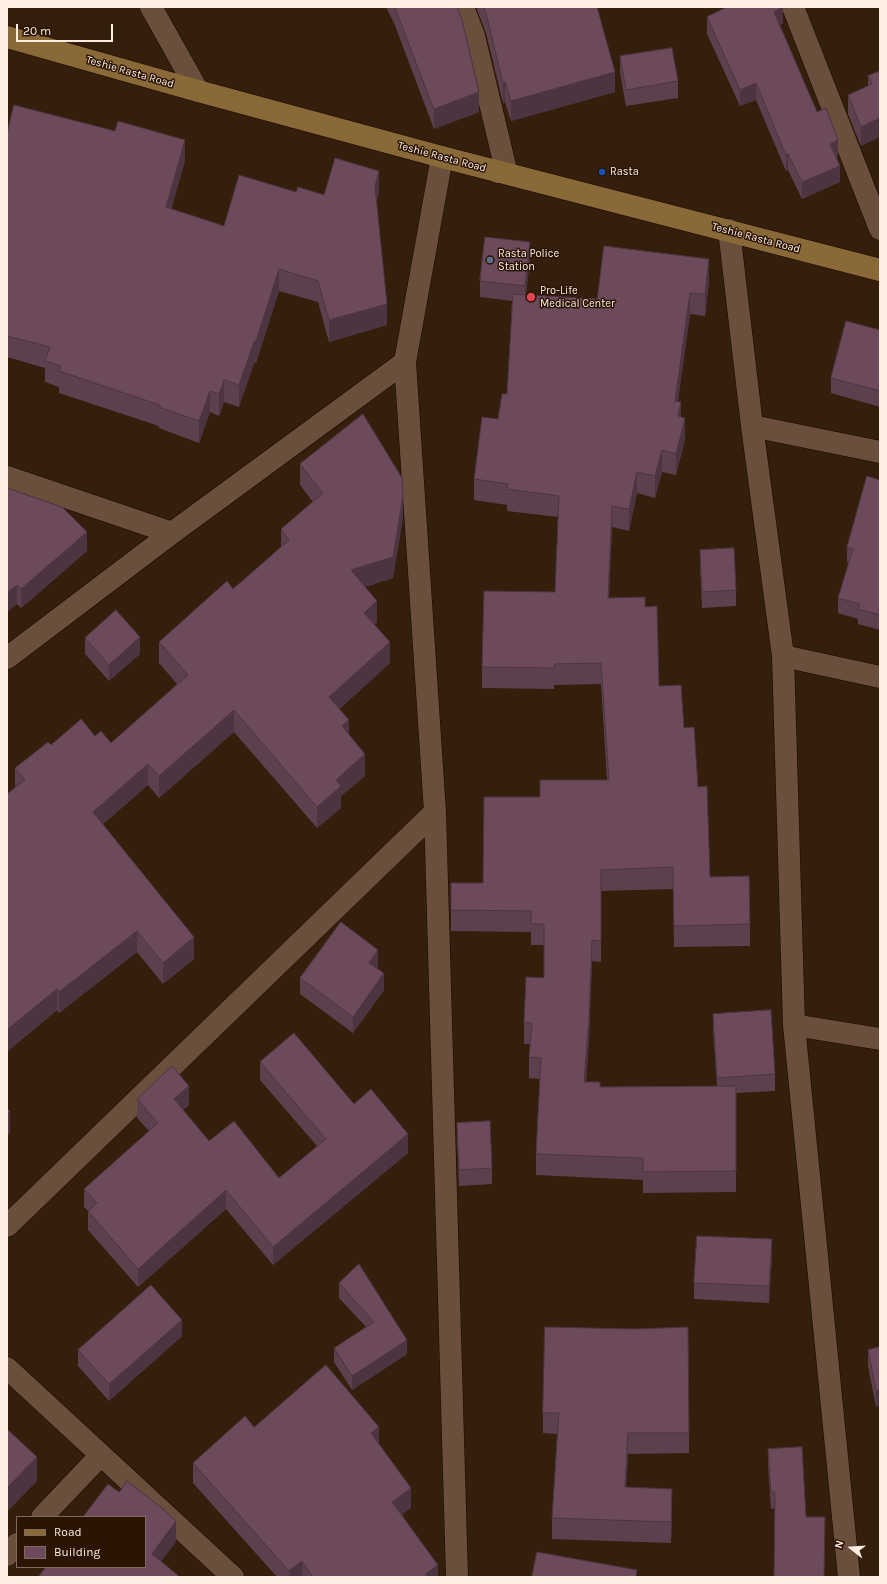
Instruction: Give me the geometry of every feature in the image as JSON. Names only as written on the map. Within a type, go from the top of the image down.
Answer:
[{"type":"main road","name":"Teshie Rasta Road","points":[[7,36],[198,91],[442,157],[880,270]]},
{"type":"street","points":[[151,7],[198,91]]},
{"type":"street","points":[[463,7],[474,36],[506,170],[498,172]]},
{"type":"street","points":[[793,7],[880,229]]},
{"type":"street","points":[[442,157],[405,362],[435,812],[457,1577]]},
{"type":"street","points":[[729,230],[752,426],[783,656],[794,1025],[849,1577]]},
{"type":"street","points":[[7,658],[172,533],[405,362]]},
{"type":"street","points":[[752,426],[880,452]]},
{"type":"street","points":[[7,477],[172,533]]},
{"type":"street","points":[[783,656],[880,677]]},
{"type":"street","points":[[7,1226],[435,812]]},
{"type":"street","points":[[794,1025],[880,1038]]},
{"type":"street","points":[[7,1368],[233,1577]]},
{"type":"street","points":[[43,1516],[100,1455]]},
{"type":"street","points":[[7,1555],[16,1545]]},
{"type":"building","points":[[395,7],[457,7],[462,20],[479,92],[434,109]]},
{"type":"building","points":[[484,7],[597,7],[615,72],[511,101],[505,82],[503,83]]},
{"type":"building","points":[[727,7],[783,7],[774,12],[817,112],[826,108],[838,140],[830,144],[840,166],[802,182],[788,154],[786,155],[756,83],[740,90],[707,17]]},
{"type":"building","points":[[672,48],[678,81],[626,90],[620,56]]},
{"type":"building","points":[[880,71],[880,118],[861,127],[848,95],[872,84],[868,76]]},
{"type":"building","points":[[14,105],[115,131],[118,121],[185,140],[166,207],[224,226],[239,175],[296,192],[298,187],[324,195],[335,158],[379,171],[375,186],[387,304],[329,320],[318,281],[279,269],[256,341],[254,342],[239,385],[224,380],[219,394],[210,391],[199,421],[159,407],[160,405],[59,371],[61,366],[45,361],[50,347],[7,336],[7,134]]},
{"type":"building","points":[[485,237],[530,242],[525,286],[480,281]]},
{"type":"building","points":[[604,246],[709,259],[705,294],[690,293],[675,401],[681,402],[678,416],[685,418],[676,454],[662,450],[655,476],[637,472],[629,509],[612,506],[608,598],[645,597],[645,607],[657,606],[659,686],[681,685],[684,728],[694,727],[698,787],[707,786],[710,877],[749,876],[750,924],[674,926],[673,867],[601,870],[601,941],[592,940],[589,1018],[584,1082],[600,1082],[600,1087],[736,1086],[736,1171],[643,1172],[643,1158],[536,1154],[541,1058],[529,1057],[532,1023],[524,1022],[526,977],[544,978],[544,924],[531,924],[531,911],[451,910],[451,883],[483,883],[484,797],[540,797],[540,780],[609,780],[601,663],[554,664],[554,668],[482,667],[484,591],[555,592],[559,496],[507,489],[508,484],[474,479],[482,417],[498,419],[502,394],[507,394],[513,294],[597,299]]},
{"type":"building","points":[[846,321],[880,330],[880,391],[831,378]]},
{"type":"building","points":[[363,414],[402,478],[403,496],[393,557],[351,570],[377,601],[364,613],[390,642],[329,697],[349,720],[342,726],[365,754],[336,780],[341,786],[317,807],[234,710],[159,776],[148,764],[93,812],[194,937],[163,963],[137,931],[59,992],[57,989],[8,1029],[7,794],[25,780],[15,768],[48,742],[51,745],[81,719],[95,736],[101,731],[111,743],[188,675],[159,642],[227,581],[233,589],[289,540],[281,529],[323,493],[300,464]]},
{"type":"building","points":[[867,476],[880,480],[880,615],[858,609],[860,604],[838,598],[853,549],[847,548]]},
{"type":"building","points":[[7,488],[62,507],[87,532],[21,589],[17,585],[7,593]]},
{"type":"building","points":[[734,548],[736,590],[702,592],[700,550]]},
{"type":"building","points":[[116,610],[140,637],[109,665],[85,638]]},
{"type":"building","points":[[341,922],[378,950],[369,963],[384,973],[353,1017],[300,978]]},
{"type":"building","points":[[771,1010],[775,1074],[717,1078],[713,1014]]},
{"type":"building","points":[[294,1033],[354,1104],[371,1089],[408,1134],[273,1247],[226,1190],[138,1269],[88,1211],[97,1203],[84,1189],[158,1123],[137,1099],[172,1066],[189,1086],[174,1099],[209,1141],[234,1121],[279,1178],[326,1139],[260,1062]]},
{"type":"building","points":[[490,1121],[492,1168],[459,1170],[457,1123]]},
{"type":"building","points":[[697,1236],[772,1239],[769,1286],[694,1283]]},
{"type":"building","points":[[359,1264],[407,1340],[352,1376],[334,1348],[374,1322],[339,1283]]},
{"type":"building","points":[[151,1285],[182,1320],[109,1384],[78,1350]]},
{"type":"building","points":[[545,1327],[635,1329],[688,1327],[689,1433],[628,1433],[625,1487],[672,1489],[671,1522],[552,1518],[559,1413],[543,1413]]},
{"type":"building","points":[[880,1347],[880,1390],[876,1390],[868,1350]]},
{"type":"building","points":[[326,1365],[379,1427],[371,1433],[411,1488],[392,1502],[438,1565],[426,1574],[428,1577],[313,1577],[302,1561],[289,1571],[193,1463],[245,1416],[254,1427]]},
{"type":"building","points":[[7,1429],[37,1457],[7,1488]]},
{"type":"building","points":[[802,1447],[806,1517],[825,1517],[824,1577],[774,1577],[775,1492],[771,1492],[768,1449]]},
{"type":"building","points":[[127,1481],[176,1521],[152,1554],[180,1577],[38,1577],[45,1568],[146,1568],[146,1516],[84,1516],[108,1484],[119,1492]]},
{"type":"building","points":[[537,1552],[637,1570],[636,1577],[532,1577]]},
{"type":"place","name":"Rasta","points":[[602,172]]},
{"type":"place","name":"Rasta Police Station","points":[[490,260]]},
{"type":"place","name":"Pro-Life Medical Center","points":[[531,297]]}]
